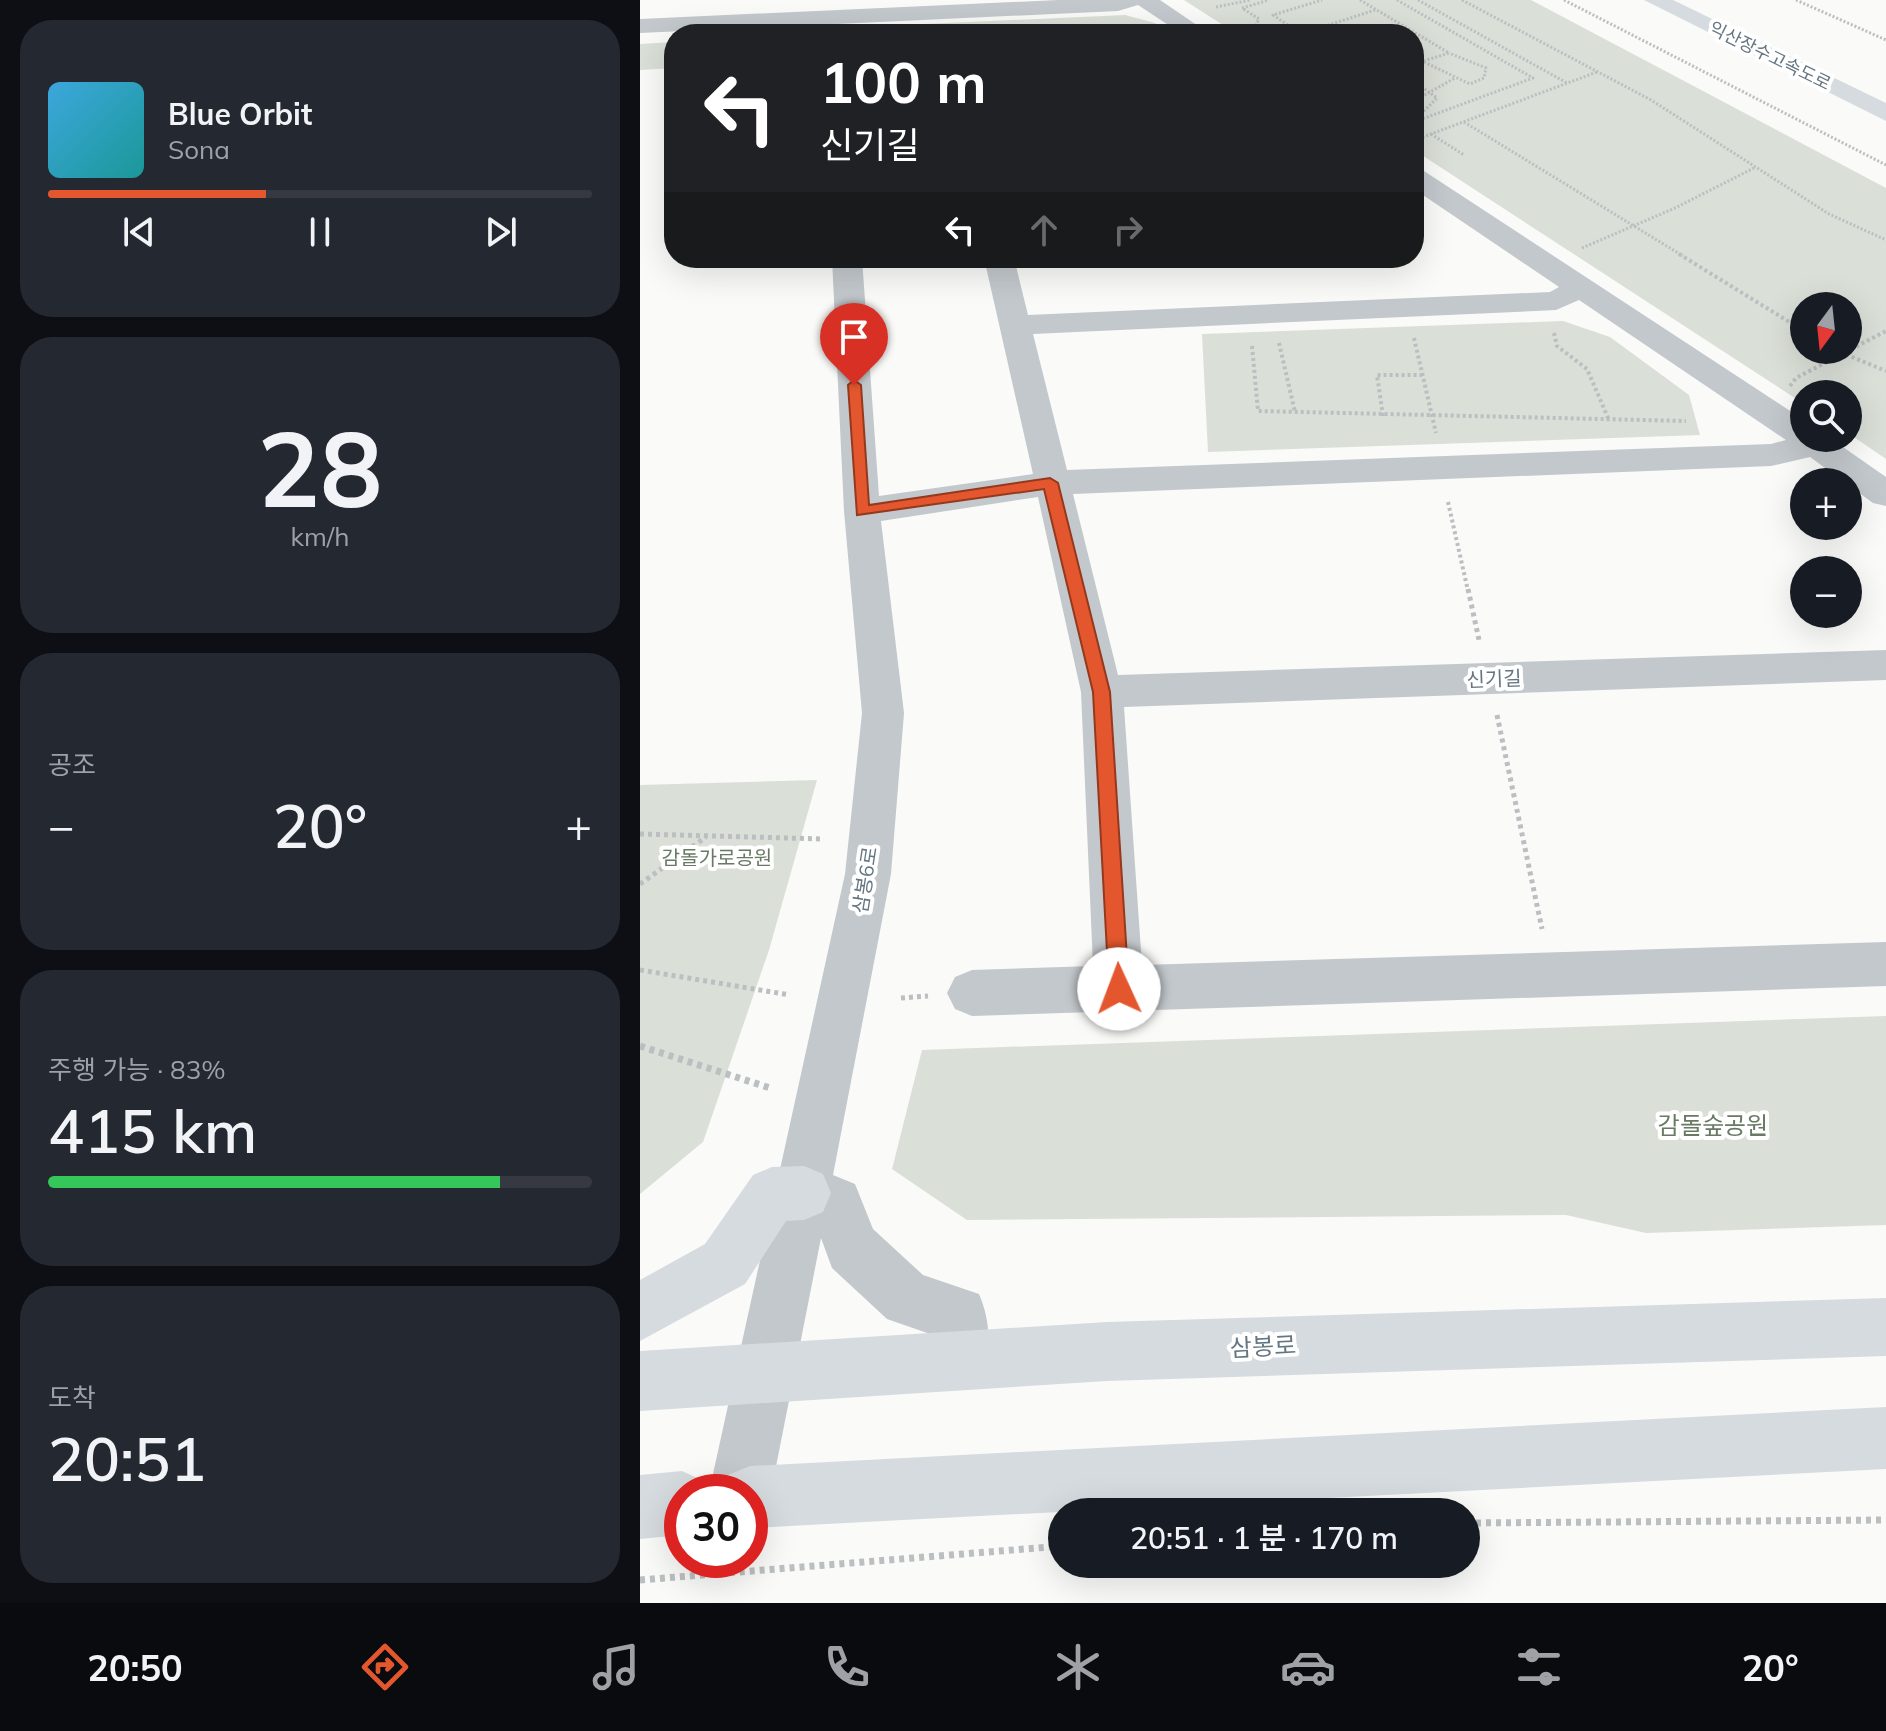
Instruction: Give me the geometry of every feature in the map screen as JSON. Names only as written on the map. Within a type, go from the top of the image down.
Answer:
[{"type":"main road","name":"익산장수고속도로","points":[[1655,0],[1886,113]]},
{"type":"main road","name":"익산장수고속도로","points":[[1695,0],[1886,89]]},
{"type":"main road","points":[[640,1312],[725,1264],[772,1194],[804,1193]]},
{"type":"main road","name":"삼봉로","points":[[640,1381],[768,1369],[1321,1344],[1886,1327]]},
{"type":"main road","points":[[768,1496],[1886,1438]]},
{"type":"main road","points":[[640,1507],[664,1505]]},
{"type":"street","points":[[839,24],[1118,4],[1132,0]]},
{"type":"street","points":[[1145,0],[1182,24]]},
{"type":"street","points":[[640,26],[664,26]]},
{"type":"street","points":[[1424,184],[1790,427]]},
{"type":"street","name":"삼봉6로","points":[[744,1474],[868,874],[883,713],[862,511],[848,268]]},
{"type":"street","points":[[1001,268],[1102,692],[1119,989]]},
{"type":"street","points":[[1015,325],[1556,301],[1579,288]]},
{"type":"street","points":[[862,511],[1050,483],[1771,455],[1790,448]]},
{"type":"street","points":[[1826,452],[1886,494]]},
{"type":"street","name":"신기길","points":[[1102,692],[1886,665]]},
{"type":"street","points":[[972,993],[1886,964]]},
{"type":"street","points":[[804,1193],[836,1203],[852,1248],[907,1299],[959,1314],[959,1360]]},
{"type":"path","points":[[1256,24],[1259,19],[1242,8],[1269,0]]},
{"type":"path","points":[[1286,24],[1273,15],[1322,0]]},
{"type":"path","points":[[1360,0],[1400,24]]},
{"type":"path","points":[[1397,0],[1533,78],[1424,117]]},
{"type":"path","points":[[1418,0],[1567,83]]},
{"type":"path","points":[[1462,0],[1651,100],[1829,214],[1886,240]]},
{"type":"path","points":[[1564,0],[1886,165]]},
{"type":"path","points":[[1796,0],[1886,40]]},
{"type":"path","points":[[1332,24],[1376,10]]},
{"type":"path","points":[[1424,38],[1486,68],[1484,78],[1470,84],[1424,62]]},
{"type":"path","points":[[1424,62],[1449,53]]},
{"type":"path","points":[[1424,137],[1598,71]]},
{"type":"path","points":[[1424,95],[1455,78]]},
{"type":"path","points":[[1424,90],[1437,98],[1424,111]]},
{"type":"path","points":[[1464,122],[1790,322]]},
{"type":"path","points":[[1431,134],[1464,155]]},
{"type":"path","points":[[1570,253],[1755,168]]},
{"type":"path","points":[[1862,344],[1886,331]]},
{"type":"path","points":[[1554,332],[1557,346],[1587,369],[1609,420]]},
{"type":"path","points":[[1414,336],[1437,439]]},
{"type":"path","points":[[1278,341],[1295,412]]},
{"type":"path","points":[[1252,342],[1258,411],[1695,421]]},
{"type":"path","points":[[1862,362],[1886,371]]},
{"type":"path","points":[[1781,396],[1796,378],[1824,364]]},
{"type":"path","points":[[1383,416],[1377,375],[1422,375]]},
{"type":"path","points":[[1447,501],[1482,652]]},
{"type":"path","points":[[1494,703],[1543,938]]},
{"type":"path","points":[[640,834],[824,839]]},
{"type":"path","points":[[640,884],[707,836]]},
{"type":"path","points":[[640,970],[790,995]]},
{"type":"path","points":[[640,1046],[770,1088]]},
{"type":"path","points":[[1480,1523],[1886,1520]]},
{"type":"path","points":[[640,1580],[1048,1547]]},
{"type":"green space","points":[[1184,0],[1531,0],[1886,188],[1886,459],[1862,443],[1862,380],[1790,380],[1790,395],[1424,157],[1424,24],[1221,24]]},
{"type":"green space","points":[[1125,15],[1156,24],[925,24]]},
{"type":"green space","points":[[664,43],[664,69],[640,70],[640,44]]},
{"type":"green space","points":[[1563,321],[1610,337],[1689,395],[1700,435],[1208,452],[1202,334]]},
{"type":"green space","name":"감돌가로공원","points":[[817,780],[769,950],[703,1142],[640,1194],[640,785]]},
{"type":"green space","name":"감돌숲공원","points":[[1886,1016],[1886,1225],[1646,1233],[1566,1215],[967,1220],[892,1169],[922,1050]]},
{"type":"route","points":[[854,385],[862,511],[1050,483],[1102,692],[1119,989]]}]
